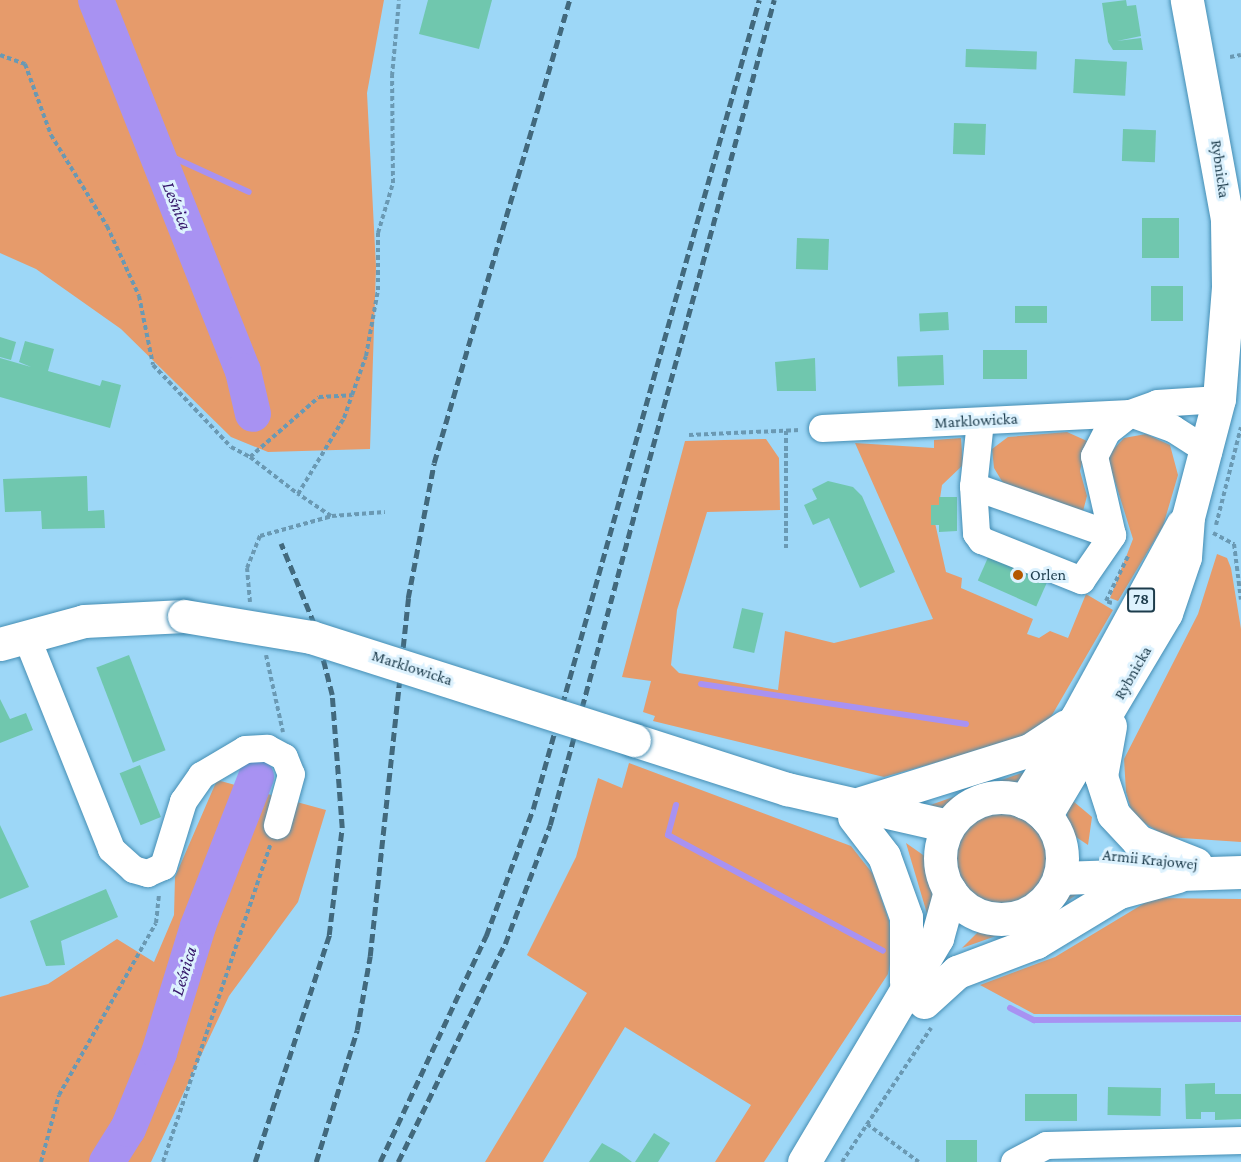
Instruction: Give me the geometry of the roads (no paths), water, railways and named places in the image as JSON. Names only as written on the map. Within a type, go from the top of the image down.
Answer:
[{"type":"main road","name":"Rybnicka","points":[[1035,809],[1113,709],[1166,613],[1185,557],[1201,525],[1208,451],[1219,399],[1228,286],[1227,219],[1187,0]]},
{"type":"main road","name":"Rybnicka","points":[[1035,809],[1077,717],[1169,542],[1201,525]]},
{"type":"main road","name":"Marklowicka","points":[[13,640],[84,621],[184,616],[319,639],[944,841]]},
{"type":"main road","points":[[1113,709],[1101,776],[1113,814],[1138,841],[1187,870]]},
{"type":"main road","points":[[922,1003],[906,917],[884,856],[856,811],[1030,750],[1077,717]]},
{"type":"main road","points":[[922,1003],[950,891],[944,841],[979,801],[1035,809],[1060,862],[1030,912],[988,918],[963,907],[950,891]]},
{"type":"main road","name":"Armii Krajowej","points":[[1060,862],[1240,872]]},
{"type":"main road","points":[[804,1162],[842,1103],[868,1046],[957,972],[1036,942],[1119,892],[1187,870]]},
{"type":"main road","points":[[922,1003],[952,950],[988,918]]},
{"type":"street","name":"Marklowicka","points":[[822,428],[1130,413],[1157,403],[1219,399]]},
{"type":"street","name":"Marklowicka","points":[[1130,413],[1172,428],[1208,451]]},
{"type":"street","points":[[980,421],[973,486],[981,540],[1081,580],[1112,535],[1094,456],[1107,431],[1130,413]]},
{"type":"street","points":[[973,486],[1112,535]]},
{"type":"street","name":"Marklowicka","points":[[13,640],[111,849],[134,870],[147,873],[163,866],[183,801],[201,775],[245,749],[277,753],[291,774],[277,825]]},
{"type":"street","points":[[1014,1162],[1046,1145],[1241,1140]]},
{"type":"waterway","name":"Leśnica","points":[[96,0],[243,371],[253,414]]},
{"type":"waterway","points":[[155,149],[249,192]]},
{"type":"waterway","points":[[701,684],[966,724]]},
{"type":"waterway","name":"Leśnica","points":[[107,1162],[128,1129],[159,1053],[198,926],[256,777]]},
{"type":"waterway","points":[[676,805],[668,835],[883,951]]},
{"type":"waterway","points":[[1010,1008],[1034,1020],[1241,1019]]},
{"type":"railway","points":[[316,1162],[357,1030],[370,956],[408,598],[434,463],[569,0]]},
{"type":"railway","points":[[380,1162],[486,936],[533,809],[759,0]]},
{"type":"railway","points":[[398,1162],[505,944],[550,825],[774,0]]},
{"type":"railway","points":[[255,1162],[329,935],[342,828],[332,695],[314,624],[281,544]]},
{"type":"place","name":"Orlen","points":[[1018,575]]}]
